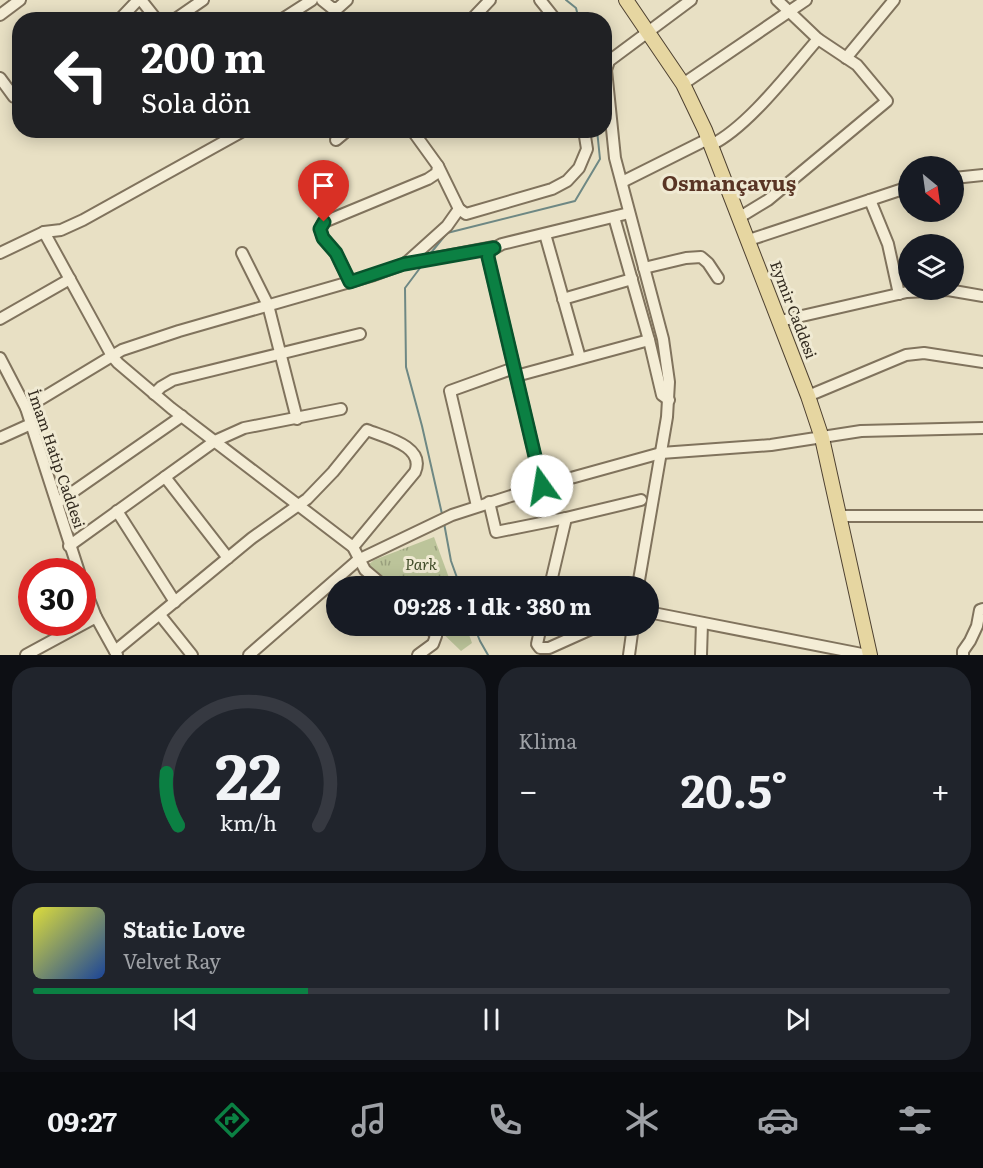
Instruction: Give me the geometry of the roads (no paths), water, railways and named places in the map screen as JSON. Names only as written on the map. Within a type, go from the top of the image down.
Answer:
[{"type":"main road","name":"Eymir Caddesi","points":[[626,0],[683,84],[710,142],[808,396],[822,438],[868,655]]},
{"type":"street","points":[[0,15],[20,0]]},
{"type":"street","points":[[127,12],[139,0],[150,12]]},
{"type":"street","points":[[186,12],[203,0]]},
{"type":"street","points":[[293,12],[312,0]]},
{"type":"street","points":[[322,0],[332,8],[338,8],[347,0]]},
{"type":"street","points":[[479,12],[490,0]]},
{"type":"street","points":[[540,0],[550,12]]},
{"type":"street","points":[[612,59],[691,0]]},
{"type":"street","points":[[740,218],[768,200],[886,101],[857,65],[818,39],[777,0]]},
{"type":"street","points":[[683,84],[806,0]]},
{"type":"street","points":[[846,58],[894,0]]},
{"type":"street","points":[[622,182],[733,131],[749,117],[818,39]]},
{"type":"street","points":[[0,78],[12,93]]},
{"type":"street","points":[[612,129],[615,158],[666,357],[669,382],[669,400],[640,576]]},
{"type":"street","points":[[0,253],[44,232],[61,230],[83,220],[231,138]]},
{"type":"street","points":[[418,138],[438,166],[459,208],[466,214],[552,189],[567,181],[579,168],[587,149],[585,138]]},
{"type":"street","points":[[350,282],[336,253],[323,238],[320,229],[324,222],[428,179],[437,173],[438,166]]},
{"type":"street","points":[[964,177],[983,175]]},
{"type":"street","points":[[749,240],[898,191]]},
{"type":"street","points":[[870,200],[888,244],[898,289]]},
{"type":"street","points":[[404,264],[447,226],[459,208]]},
{"type":"street","points":[[26,408],[122,350],[179,331],[350,282],[404,264],[494,248],[629,213]]},
{"type":"street","points":[[614,217],[662,394],[669,400]]},
{"type":"street","points":[[44,232],[112,356],[154,394],[353,547],[364,570],[372,576]]},
{"type":"street","points":[[545,234],[580,358]]},
{"type":"street","points":[[494,248],[489,251],[488,257],[542,486]]},
{"type":"street","points":[[242,253],[268,305],[297,419]]},
{"type":"street","points":[[644,268],[686,258],[701,257],[718,278]]},
{"type":"street","points":[[0,319],[70,279]]},
{"type":"street","points":[[563,299],[632,279]]},
{"type":"street","points":[[964,293],[983,296]]},
{"type":"street","points":[[780,321],[898,294]]},
{"type":"street","points":[[154,394],[173,380],[360,334]]},
{"type":"street","points":[[477,506],[450,391],[515,372],[649,340]]},
{"type":"street","points":[[808,396],[906,355],[924,353],[983,362]]},
{"type":"street","name":"İmam Hatip Caddesi","points":[[0,358],[26,408],[74,558]]},
{"type":"street","points":[[69,546],[215,441],[244,428],[341,409]]},
{"type":"street","points":[[57,503],[182,416]]},
{"type":"street","points":[[0,438],[30,424]]},
{"type":"street","points":[[249,655],[261,651],[358,560],[429,525],[489,502],[661,453],[771,445],[861,431],[983,428]]},
{"type":"street","points":[[96,617],[116,653],[228,558],[299,504],[333,472],[367,430],[404,445],[416,459],[417,466],[415,472],[353,547]]},
{"type":"street","points":[[165,477],[228,558]]},
{"type":"street","points":[[489,502],[496,532],[641,500]]},
{"type":"street","points":[[117,511],[175,602]]},
{"type":"street","points":[[839,516],[983,516]]},
{"type":"street","points":[[552,576],[566,518]]},
{"type":"street","points":[[963,655],[977,626],[980,610],[983,609]]},
{"type":"street","points":[[659,614],[868,655]]},
{"type":"street","points":[[160,615],[192,655]]},
{"type":"street","points":[[701,655],[702,623]]},
{"type":"street","points":[[26,655],[61,636]]},
{"type":"street","points":[[418,655],[433,644],[436,636]]},
{"type":"street","points":[[539,636],[536,652],[576,636]]},
{"type":"street","points":[[629,655],[632,636]]},
{"type":"waterway","points":[[566,0],[576,8],[577,12]]},
{"type":"waterway","points":[[430,254],[447,233],[575,201],[600,159],[598,138]]},
{"type":"waterway","points":[[423,264],[405,288],[406,367],[442,514]]},
{"type":"waterway","points":[[444,523],[451,561],[456,576]]},
{"type":"waterway","points":[[478,636],[488,655]]},
{"type":"district","name":"Osmançavuş","points":[[729,184]]},
{"type":"park label","name":"Park","points":[[421,565]]}]
